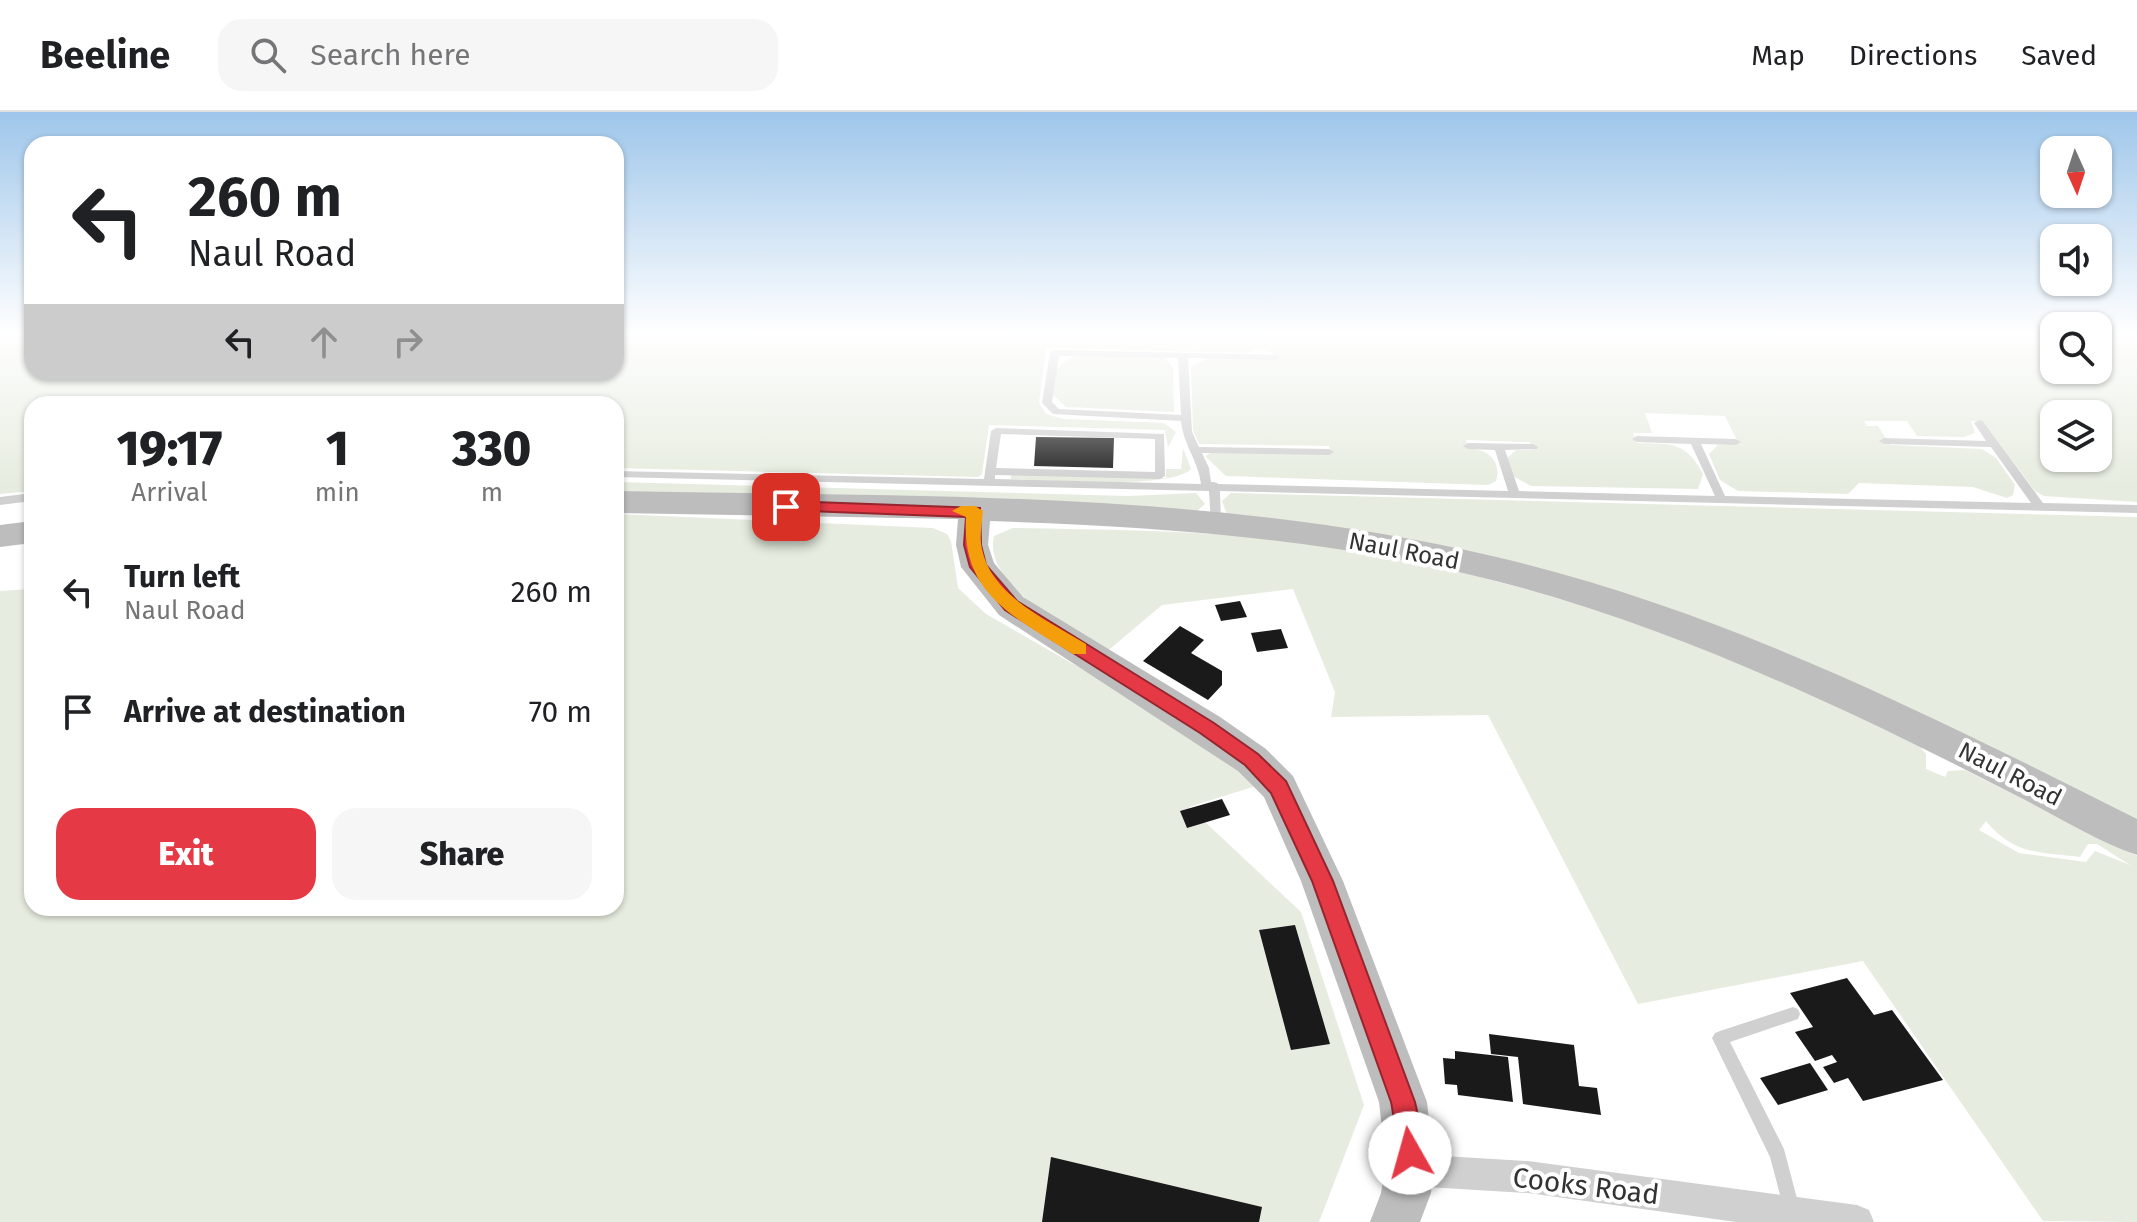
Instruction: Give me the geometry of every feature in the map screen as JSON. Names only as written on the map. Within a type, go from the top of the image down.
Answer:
[{"type":"street","name":"Naul Road","points":[[624,502],[982,498],[1368,543],[1494,568],[1622,606],[1821,685],[1946,742],[2137,838]]},
{"type":"street","points":[[982,498],[972,545],[978,567],[1011,606],[1207,728],[1252,760],[1287,799],[1322,881],[1403,1102],[1411,1137],[1410,1170],[1395,1222]]},
{"type":"street","points":[[0,536],[24,533]]},
{"type":"street","name":"Cooks Road","points":[[1410,1170],[1528,1177],[1857,1222]]},
{"type":"lane","points":[[1050,384],[1047,403],[1056,412],[1186,418]]},
{"type":"lane","points":[[1184,384],[1186,418],[1194,450],[1210,485],[1216,524]]},
{"type":"lane","points":[[1979,423],[2039,506]]},
{"type":"lane","points":[[982,498],[996,431],[1160,436],[1160,476],[990,471]]},
{"type":"lane","points":[[1637,439],[1736,442]]},
{"type":"lane","points":[[1694,440],[1721,498]]},
{"type":"lane","points":[[1884,441],[1994,444]]},
{"type":"lane","points":[[1468,446],[1533,447]]},
{"type":"lane","points":[[1499,447],[1514,492]]},
{"type":"lane","points":[[1194,450],[1329,452]]},
{"type":"lane","points":[[624,475],[982,498],[1210,485],[2137,509]]},
{"type":"lane","points":[[0,501],[24,498]]},
{"type":"lane","points":[[1793,1014],[1720,1038],[1778,1155],[1793,1213]]},
{"type":"shaded area","points":[[0,384],[1041,384],[1039,403],[1046,414],[1064,419],[1164,423],[1176,432],[1168,447],[1165,430],[989,425],[982,474],[978,477],[624,468],[624,396],[24,396],[24,492],[0,494]]},
{"type":"shaded area","points":[[1053,384],[1173,384],[1174,412],[1066,407],[1052,394]]},
{"type":"shaded area","points":[[1192,384],[2137,384],[2137,502],[2044,496],[2035,491],[1984,422],[1971,421],[1975,433],[1964,437],[1917,436],[1907,421],[1864,421],[1867,426],[1878,426],[1890,445],[1982,449],[1996,458],[2015,485],[2013,495],[2007,498],[1973,487],[1859,483],[1848,494],[1738,491],[1720,480],[1709,454],[1718,445],[1739,444],[1725,416],[1645,413],[1652,433],[1633,433],[1637,443],[1676,446],[1690,455],[1703,474],[1698,489],[1531,486],[1513,476],[1506,459],[1516,450],[1532,450],[1530,442],[1466,440],[1468,448],[1487,453],[1495,462],[1496,481],[1488,485],[1226,476],[1205,456],[1214,451],[1330,452],[1329,446],[1199,444],[1193,430]]},
{"type":"shaded area","points":[[1183,448],[1191,469],[1179,476],[1159,480],[1011,479],[1011,474],[1166,478],[1166,469],[1181,469]]},
{"type":"shaded area","points":[[624,482],[1128,496],[1196,493],[1205,504],[1196,512],[624,497]]},
{"type":"shaded area","points":[[1231,493],[2137,517],[2137,827],[1653,610],[1227,514],[1222,501]]},
{"type":"shaded area","points":[[624,514],[933,528],[947,534],[951,541],[958,588],[986,614],[1190,731],[1259,785],[1189,807],[1301,912],[1364,1105],[1319,1222],[0,1222],[0,591],[24,590],[24,916],[624,916]]},
{"type":"shaded area","points":[[1013,528],[1245,536],[1377,554],[1485,578],[1643,626],[1769,674],[1918,744],[1926,754],[1926,769],[1945,777],[1948,771],[1965,770],[2137,856],[2137,1222],[2043,1221],[1863,961],[1638,1004],[1488,715],[1331,717],[1335,692],[1293,589],[1162,605],[1104,654],[1051,619],[1015,588],[1001,571],[994,554],[994,536]],"holes":[[[1986,821],[2017,846],[2052,854],[2080,857],[2088,844],[2097,844],[2130,865],[2095,851],[2086,862],[2019,853],[1979,830]]]},
{"type":"building","points":[[1036,437],[1114,438],[1113,468],[1034,466]]},
{"type":"building","points":[[1240,601],[1247,617],[1221,621],[1215,605]]},
{"type":"building","points":[[1180,626],[1204,640],[1191,653],[1222,671],[1222,685],[1208,700],[1143,661]]},
{"type":"building","points":[[1281,629],[1288,648],[1257,652],[1251,633]]},
{"type":"building","points":[[1222,799],[1230,815],[1187,828],[1180,811]]},
{"type":"building","points":[[1295,925],[1330,1044],[1291,1050],[1259,930]]},
{"type":"building","points":[[1847,978],[1874,1015],[1892,1010],[1943,1080],[1863,1101],[1848,1078],[1834,1083],[1823,1067],[1837,1062],[1832,1055],[1815,1061],[1795,1032],[1813,1027],[1790,993]]},
{"type":"building","points":[[1489,1034],[1574,1045],[1579,1086],[1597,1088],[1601,1115],[1523,1104],[1518,1057],[1491,1054]]},
{"type":"building","points":[[1455,1051],[1508,1057],[1513,1102],[1458,1095],[1457,1085],[1445,1084],[1443,1058],[1455,1059]]},
{"type":"building","points":[[1810,1063],[1828,1090],[1778,1105],[1760,1078]]},
{"type":"building","points":[[1051,1157],[1262,1207],[1259,1222],[1042,1222]]},
{"type":"slow traffic","points":[[961,511],[975,511],[972,545],[978,567],[1011,606],[1079,649]]},
{"type":"route","points":[[786,507],[975,511],[972,545],[978,567],[1011,606],[1207,728],[1252,760],[1279,787],[1322,881],[1403,1102],[1411,1137],[1410,1153]]}]
